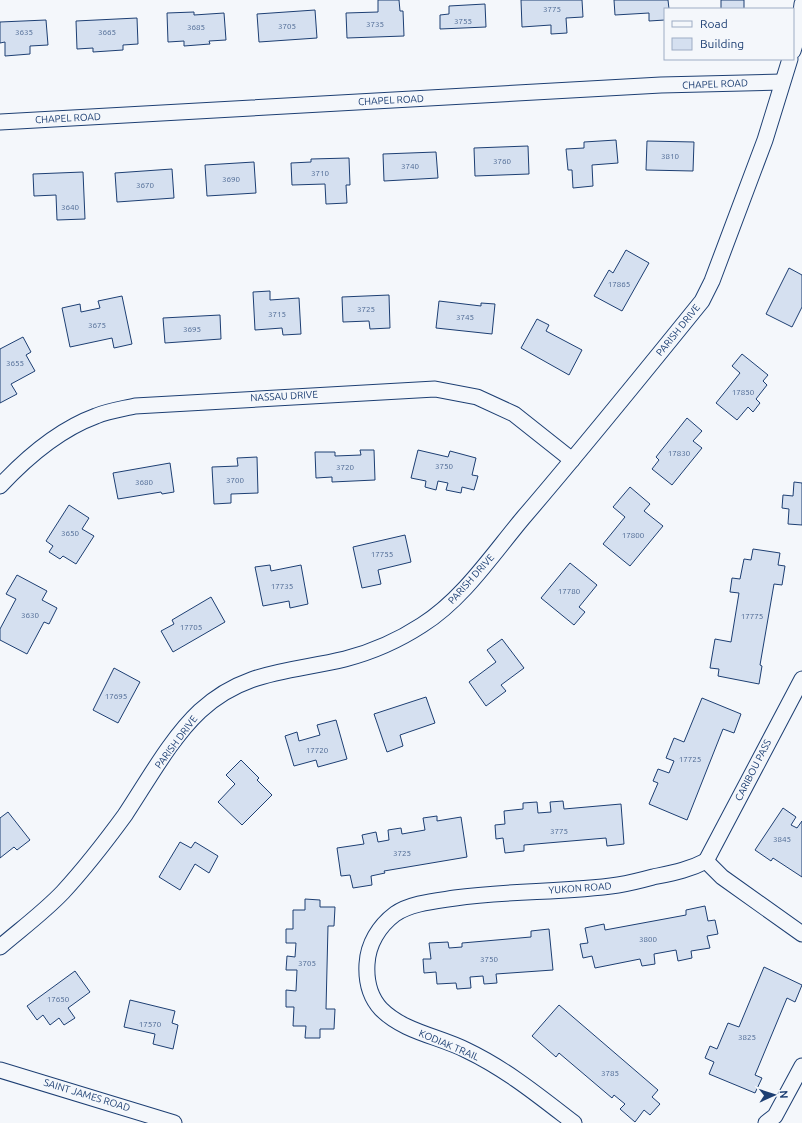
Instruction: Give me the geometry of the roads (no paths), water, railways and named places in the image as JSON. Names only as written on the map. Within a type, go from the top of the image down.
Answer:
[{"type":"street","points":[[794,48],[798,35],[802,4]]},
{"type":"street","name":"PARISH DRIVE","points":[[0,947],[40,914],[62,892],[124,816],[179,735],[199,712],[219,696],[240,684],[260,676],[356,656],[386,645],[423,625],[463,590],[702,301],[712,281],[762,147],[790,60]]},
{"type":"street","name":"CHAPEL ROAD","points":[[0,122],[653,86],[782,82]]},
{"type":"street","name":"NASSAU DRIVE","points":[[0,486],[35,452],[56,437],[96,416],[135,406],[387,390],[435,389],[477,397],[514,414],[572,460]]},
{"type":"street","name":"CARIBOU PASS","points":[[706,861],[802,679]]},
{"type":"street","points":[[706,861],[722,877],[802,934]]},
{"type":"street","name":"YUKON ROAD","points":[[367,966],[368,951],[373,939],[384,925],[396,914],[414,906],[478,895],[618,885],[690,870],[706,861]]},
{"type":"street","name":"KODIAK TRAIL","points":[[367,966],[368,983],[372,998],[382,1010],[396,1021],[465,1049],[522,1082],[574,1123]]},
{"type":"street","points":[[766,1123],[775,1116],[802,1066]]},
{"type":"street","name":"SAINT JAMES ROAD","points":[[0,1070],[174,1123]]}]
